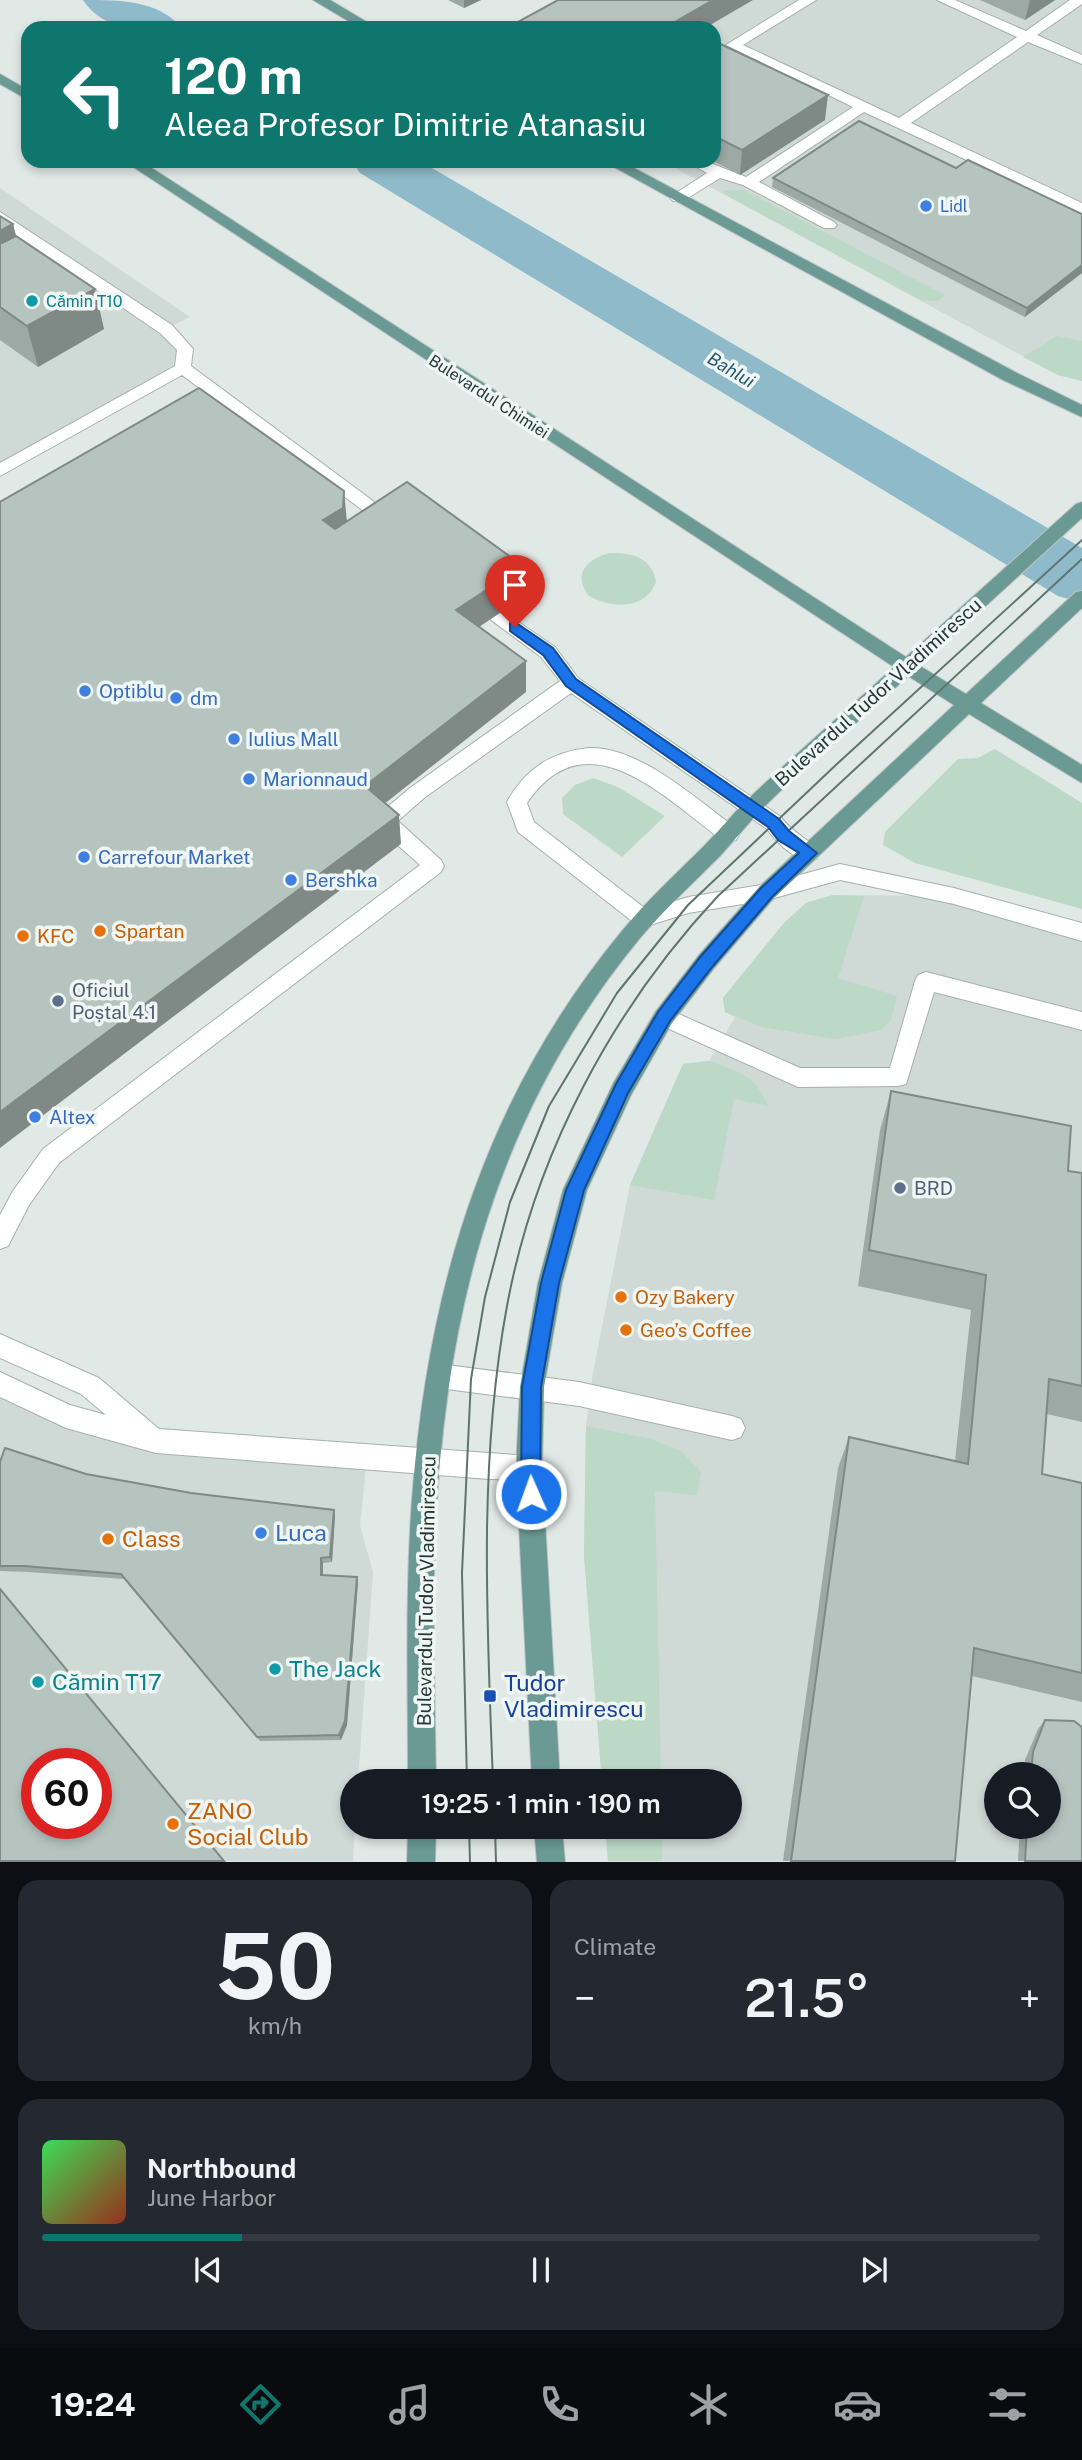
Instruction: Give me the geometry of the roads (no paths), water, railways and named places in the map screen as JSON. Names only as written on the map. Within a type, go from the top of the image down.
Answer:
[{"type":"main road","points":[[320,0],[358,21]]},
{"type":"main road","points":[[0,78],[21,92]]},
{"type":"main road","name":"Bulevardul Chimiei","points":[[142,168],[848,630],[1082,775]]},
{"type":"main road","points":[[623,168],[1009,376],[1082,412]]},
{"type":"main road","name":"Bulevardul Tudor Vladimirescu","points":[[422,1769],[423,1571],[428,1462],[439,1376],[451,1312],[471,1233],[492,1164],[520,1103],[557,1037],[644,919],[729,834],[751,808],[1082,508]]},
{"type":"main road","points":[[545,1769],[529,1468],[532,1387],[550,1283],[575,1190],[622,1089],[664,1017],[707,961],[767,892],[1082,597]]},
{"type":"main road","points":[[421,1861],[422,1839]]},
{"type":"main road","points":[[549,1839],[551,1861]]},
{"type":"street","points":[[809,0],[733,45],[1082,209]]},
{"type":"street","points":[[944,0],[1082,60]]},
{"type":"street","points":[[901,123],[988,66],[1079,0]]},
{"type":"street","points":[[1065,9],[1082,16]]},
{"type":"street","points":[[748,182],[864,106]]},
{"type":"street","points":[[708,168],[748,182],[829,225]]},
{"type":"street","points":[[678,198],[718,173]]},
{"type":"street","points":[[0,217],[166,329],[186,349],[183,368]]},
{"type":"street","points":[[0,470],[183,368]]},
{"type":"street","points":[[183,368],[367,505],[387,529]]},
{"type":"street","points":[[498,615],[548,652],[571,682],[774,823],[783,835],[809,853]]},
{"type":"street","points":[[0,1238],[21,1198],[51,1156],[434,866],[382,823],[417,793],[571,682]]},
{"type":"street","points":[[729,834],[642,773],[619,760],[597,754],[563,760],[538,774],[517,802],[525,826],[644,919],[688,905],[767,892],[839,872],[954,896],[1082,932]]},
{"type":"street","points":[[664,1017],[798,1078],[898,1077],[926,981],[1082,1021]]},
{"type":"street","points":[[0,1345],[40,1366],[90,1386],[156,1441]]},
{"type":"street","points":[[439,1376],[579,1394],[732,1428]]},
{"type":"street","points":[[0,1384],[66,1416],[156,1441],[529,1468]]},
{"type":"waterway","name":"Bahlui","points":[[108,0],[144,21]]},
{"type":"waterway","name":"Bahlui","points":[[392,168],[1082,579]]},
{"type":"tram line","points":[[467,1769],[462,1573],[471,1379],[485,1297],[510,1202],[549,1106],[617,993],[688,905],[838,763],[1082,540]]},
{"type":"tram line","points":[[493,1769],[487,1543],[488,1484],[498,1365],[507,1306],[520,1249],[558,1139],[612,1035],[680,940],[718,896],[1082,559]]},
{"type":"tram line","points":[[469,1839],[470,1862]]},
{"type":"tram line","points":[[495,1839],[496,1862]]},
{"type":"place","name":"Lidl","points":[[926,206]]},
{"type":"place","name":"Cămin T10","points":[[32,301]]},
{"type":"place","name":"Optiblu","points":[[85,691]]},
{"type":"place","name":"dm","points":[[176,698]]},
{"type":"place","name":"Iulius Mall","points":[[234,739]]},
{"type":"place","name":"Marionnaud","points":[[249,779]]},
{"type":"place","name":"Carrefour Market","points":[[84,857]]},
{"type":"place","name":"Bershka","points":[[291,880]]},
{"type":"place","name":"Spartan","points":[[100,931]]},
{"type":"place","name":"KFC","points":[[23,936]]},
{"type":"place","name":"Oficiul Poștal 4.1","points":[[58,1001]]},
{"type":"place","name":"Altex","points":[[35,1117]]},
{"type":"place","name":"BRD","points":[[900,1188]]},
{"type":"place","name":"Ozy Bakery","points":[[621,1297]]},
{"type":"place","name":"Geo’s Coffee","points":[[626,1330]]},
{"type":"place","name":"Luca","points":[[261,1533]]},
{"type":"place","name":"Class","points":[[108,1539]]},
{"type":"place","name":"The Jack","points":[[275,1669]]},
{"type":"place","name":"Cămin T17","points":[[38,1682]]},
{"type":"place","name":"Tudor Vladimirescu","points":[[490,1696]]},
{"type":"place","name":"ZANO Social Club","points":[[173,1824]]}]
